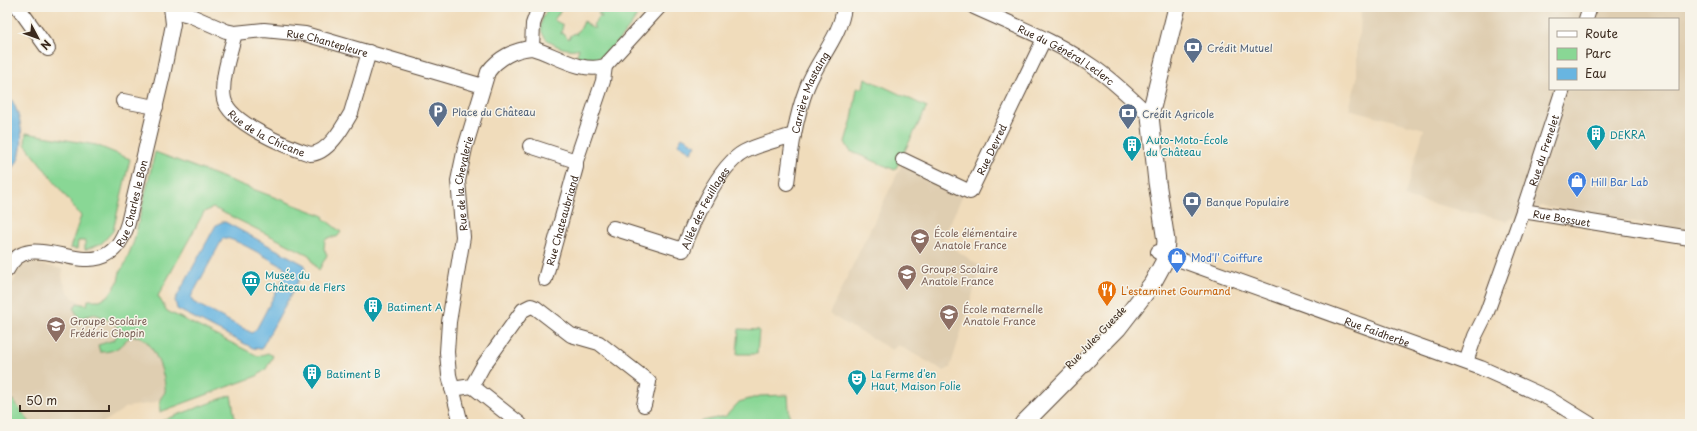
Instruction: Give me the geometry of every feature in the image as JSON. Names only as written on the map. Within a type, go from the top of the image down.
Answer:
[{"type":"street","points":[[539,7],[533,24],[532,48],[586,68],[598,68],[605,66],[653,10]]},
{"type":"street","name":"Carrière Mastaing","points":[[787,183],[794,135],[807,86],[842,20],[844,7]]},
{"type":"street","name":"Rue Jules Guesde","points":[[1023,424],[1129,316],[1158,275],[1164,262],[1162,254],[1161,212],[1150,116],[1177,7]]},
{"type":"street","points":[[1586,18],[1590,7]]},
{"type":"street","points":[[21,8],[48,49]]},
{"type":"street","name":"Rue du Général Leclerc","points":[[978,8],[1044,39],[1098,70],[1150,116]]},
{"type":"street","name":"Rue Chantepleure","points":[[172,9],[222,30],[235,33],[264,30],[299,32],[483,86]]},
{"type":"street","name":"Rue Charles le Bon","points":[[7,270],[14,257],[27,251],[42,251],[68,258],[91,259],[105,255],[121,241],[128,223],[170,44],[172,9]]},
{"type":"street","name":"Rue de la Chicane","points":[[235,33],[224,80],[223,90],[225,104],[236,116],[266,137],[310,154],[314,154],[325,148],[346,122],[351,113],[369,52]]},
{"type":"street","name":"Rue Devred","points":[[903,160],[970,192],[1044,39]]},
{"type":"street","name":"Rue de la Chevalerie","points":[[461,424],[452,389],[448,364],[447,337],[463,237],[458,180],[465,148],[488,72],[497,61],[514,52],[532,48]]},
{"type":"street","name":"Rue Chateaubriand","points":[[545,279],[576,167],[576,161],[603,80],[605,66]]},
{"type":"street","name":"Rue du Frenelet","points":[[1523,211],[1564,90]]},
{"type":"street","points":[[123,101],[156,107]]},
{"type":"street","name":"Allée des Feuillages","points":[[613,228],[683,250],[693,224],[730,162],[750,149],[794,135]]},
{"type":"street","name":"Rue Chateaubriand","points":[[530,146],[576,161]]},
{"type":"street","name":"Rue Bossuet","points":[[1466,362],[1475,336],[1487,312],[1523,211],[1690,238]]},
{"type":"street","name":"Rue Jules Guesde","points":[[1009,424],[1118,315],[1162,254]]},
{"type":"street","name":"Rue Faidherbe","points":[[1162,254],[1466,362],[1548,398],[1590,424]]},
{"type":"street","points":[[472,386],[485,362],[523,310],[531,306],[536,308],[571,335],[599,342],[649,382],[644,405]]},
{"type":"street","points":[[452,389],[472,386],[520,424]]},
{"type":"shaded area","points":[[1361,7],[1690,7],[1690,231],[1542,206],[1506,221],[1404,197],[1424,129],[1349,109],[1357,79],[1357,42],[1360,33]]},
{"type":"shaded area","name":"Groupe Scolaire Anatole France","points":[[902,164],[964,193],[942,240],[981,267],[950,368],[944,371],[898,345],[892,350],[829,314]]},
{"type":"shaded area","name":"Groupe Scolaire Frédéric Chopin","points":[[29,262],[63,269],[62,277],[66,289],[73,298],[81,302],[77,304],[88,317],[95,314],[115,322],[118,334],[111,351],[119,347],[128,338],[135,336],[144,339],[153,348],[163,376],[165,392],[160,399],[154,403],[127,407],[101,424],[7,424],[7,295],[19,269]]},
{"type":"green space","points":[[548,7],[563,7],[554,20],[563,25],[561,34],[563,33],[569,39],[570,36],[575,33],[577,35],[576,33],[581,28],[584,21],[592,28],[595,28],[593,25],[599,17],[602,17],[598,14],[602,7],[638,7],[635,19],[618,41],[602,56],[590,60],[581,58],[577,55],[579,48],[568,49],[556,46],[542,33],[541,23]]},
{"type":"green space","points":[[865,78],[927,107],[895,170],[850,151],[845,142],[852,119],[857,88],[863,88]]},
{"type":"green space","points":[[26,133],[96,145],[130,159],[113,231],[102,243],[85,250],[85,241],[78,241],[77,249],[70,248],[81,216],[25,144]]},
{"type":"green space","points":[[155,152],[324,216],[323,218],[341,232],[337,237],[330,237],[325,240],[324,249],[327,255],[319,270],[309,255],[218,210],[213,208],[204,212],[158,296],[167,311],[258,356],[268,353],[273,356],[266,369],[257,376],[160,412],[160,400],[165,392],[164,377],[157,358],[147,342],[141,338],[133,336],[128,338],[115,349],[100,352],[98,345],[114,340],[118,334],[117,326],[114,322],[95,314],[79,318],[74,309],[77,303],[87,305],[88,300],[100,300],[109,295],[118,282],[120,271],[124,266],[134,241]]},
{"type":"green space","points":[[739,329],[759,330],[757,354],[737,354]]},
{"type":"green space","points":[[231,395],[236,424],[153,424],[156,423]]},
{"type":"green space","points":[[788,395],[790,424],[698,424],[703,421],[726,416],[739,402],[760,396]]},
{"type":"green space","points":[[13,400],[31,424],[7,424],[7,404]]},
{"type":"water","points":[[7,93],[13,101],[17,111],[22,135],[19,157],[14,167],[7,174]]},
{"type":"water","points":[[682,137],[696,145],[691,152],[678,144]]},
{"type":"water","points":[[225,222],[305,265],[305,269],[261,349],[253,348],[177,309],[175,300],[216,225]],"holes":[[[223,238],[244,245],[284,267],[287,271],[257,328],[252,333],[193,302],[191,297]]]},
{"type":"place","name":"Crédit Mutuel","points":[[1193,64]]},
{"type":"place","name":"Place du Château","points":[[438,128]]},
{"type":"place","name":"Crédit Agricole","points":[[1128,130]]},
{"type":"place","name":"DEKRA","points":[[1596,151]]},
{"type":"place","name":"Auto-Moto-École du Château","points":[[1132,162]]},
{"type":"place","name":"Hill Bar Lab","points":[[1577,198]]},
{"type":"place","name":"Banque Populaire","points":[[1192,218]]},
{"type":"place","name":"École élémentaire Anatole France","points":[[920,255]]},
{"type":"place","name":"Mod'l' Coiffure","points":[[1177,274]]},
{"type":"place","name":"Groupe Scolaire Anatole France","points":[[907,291]]},
{"type":"place","name":"Musée du Château de Flers","points":[[251,297]]},
{"type":"place","name":"L'estaminet Gourmand","points":[[1107,307]]},
{"type":"place","name":"Batiment A","points":[[373,323]]},
{"type":"place","name":"École maternelle Anatole France","points":[[949,331]]},
{"type":"place","name":"Groupe Scolaire Frédéric Chopin","points":[[56,343]]},
{"type":"place","name":"Batiment B","points":[[312,390]]},
{"type":"place","name":"La Ferme d'en Haut, Maison Folie","points":[[857,396]]}]
